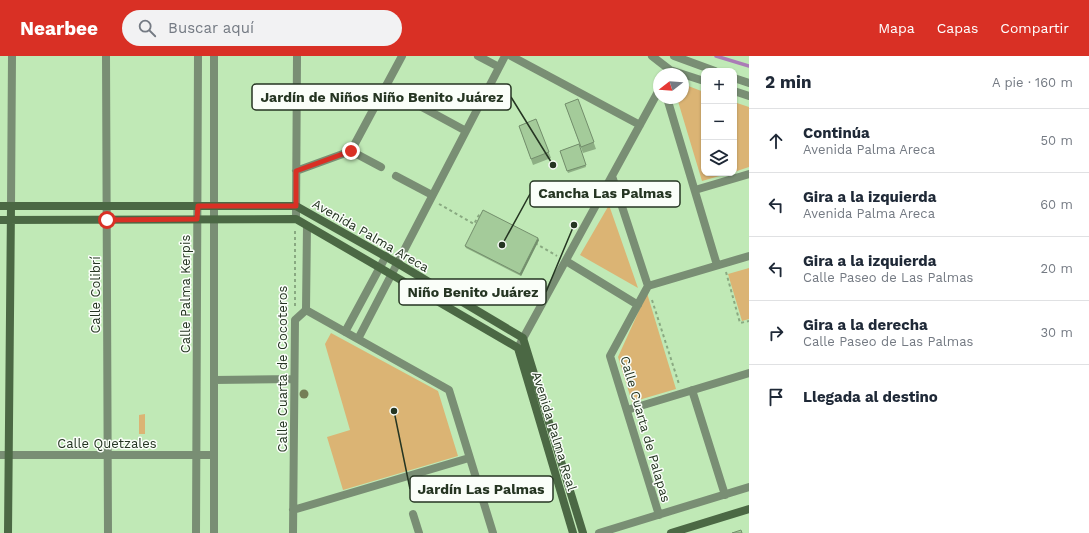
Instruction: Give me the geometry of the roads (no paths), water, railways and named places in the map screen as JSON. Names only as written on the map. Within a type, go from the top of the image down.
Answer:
[{"type":"street","points":[[8,533],[12,56]]},
{"type":"street","name":"Calle Colibrí","points":[[106,56],[108,533]]},
{"type":"street","name":"Calle Palma Kerpis","points":[[196,533],[198,56]]},
{"type":"street","points":[[214,56],[214,533]]},
{"type":"street","points":[[296,219],[297,56]]},
{"type":"street","points":[[296,171],[351,151],[402,56]]},
{"type":"street","points":[[478,56],[499,67]]},
{"type":"street","points":[[358,339],[505,56]]},
{"type":"street","points":[[511,56],[640,125]]},
{"type":"street","points":[[652,56],[665,68]]},
{"type":"street","points":[[670,68],[675,56],[707,68]]},
{"type":"street","points":[[689,77],[701,80]]},
{"type":"street","points":[[737,79],[749,83]]},
{"type":"street","points":[[385,87],[466,131]]},
{"type":"street","points":[[737,92],[749,96]]},
{"type":"street","points":[[518,348],[653,101]]},
{"type":"street","points":[[669,104],[695,190],[720,264]]},
{"type":"street","points":[[351,151],[381,167]]},
{"type":"street","points":[[695,190],[749,174]]},
{"type":"street","points":[[396,176],[432,197]]},
{"type":"street","points":[[612,176],[648,286],[749,256]]},
{"type":"street","name":"Avenida Palma Areca","points":[[0,206],[296,206],[386,256],[523,338]]},
{"type":"street","name":"Avenida Palma Areca","points":[[0,220],[296,219],[518,348]]},
{"type":"street","points":[[307,226],[306,310],[449,390],[492,533]]},
{"type":"street","points":[[345,332],[386,256]]},
{"type":"street","points":[[566,261],[638,305]]},
{"type":"street","name":"Calle Cuarta de Palapas","points":[[648,286],[610,356],[659,515]]},
{"type":"street","name":"Calle Cuarta de Cocoteros","points":[[293,533],[295,320],[306,310]]},
{"type":"street","name":"Avenida Palma Real","points":[[523,338],[583,533]]},
{"type":"street","name":"Avenida Palma Real","points":[[518,348],[573,533]]},
{"type":"street","points":[[627,410],[749,373]]},
{"type":"street","points":[[214,380],[294,379]]},
{"type":"street","points":[[692,390],[725,495]]},
{"type":"street","name":"Calle Quetzales","points":[[0,455],[214,455]]},
{"type":"street","points":[[293,510],[469,458]]},
{"type":"street","points":[[599,533],[749,487]]},
{"type":"street","points":[[671,533],[749,509]]},
{"type":"street","points":[[413,514],[419,533]]},
{"type":"waterway","points":[[716,56],[749,66]]},
{"type":"place","name":"Jardín de Niños Niño Benito Juárez","points":[[553,165]]},
{"type":"place","name":"Niño Benito Juárez","points":[[574,225]]},
{"type":"place","name":"Cancha Las Palmas","points":[[502,245]]},
{"type":"place","name":"Jardín Las Palmas","points":[[394,411]]}]
